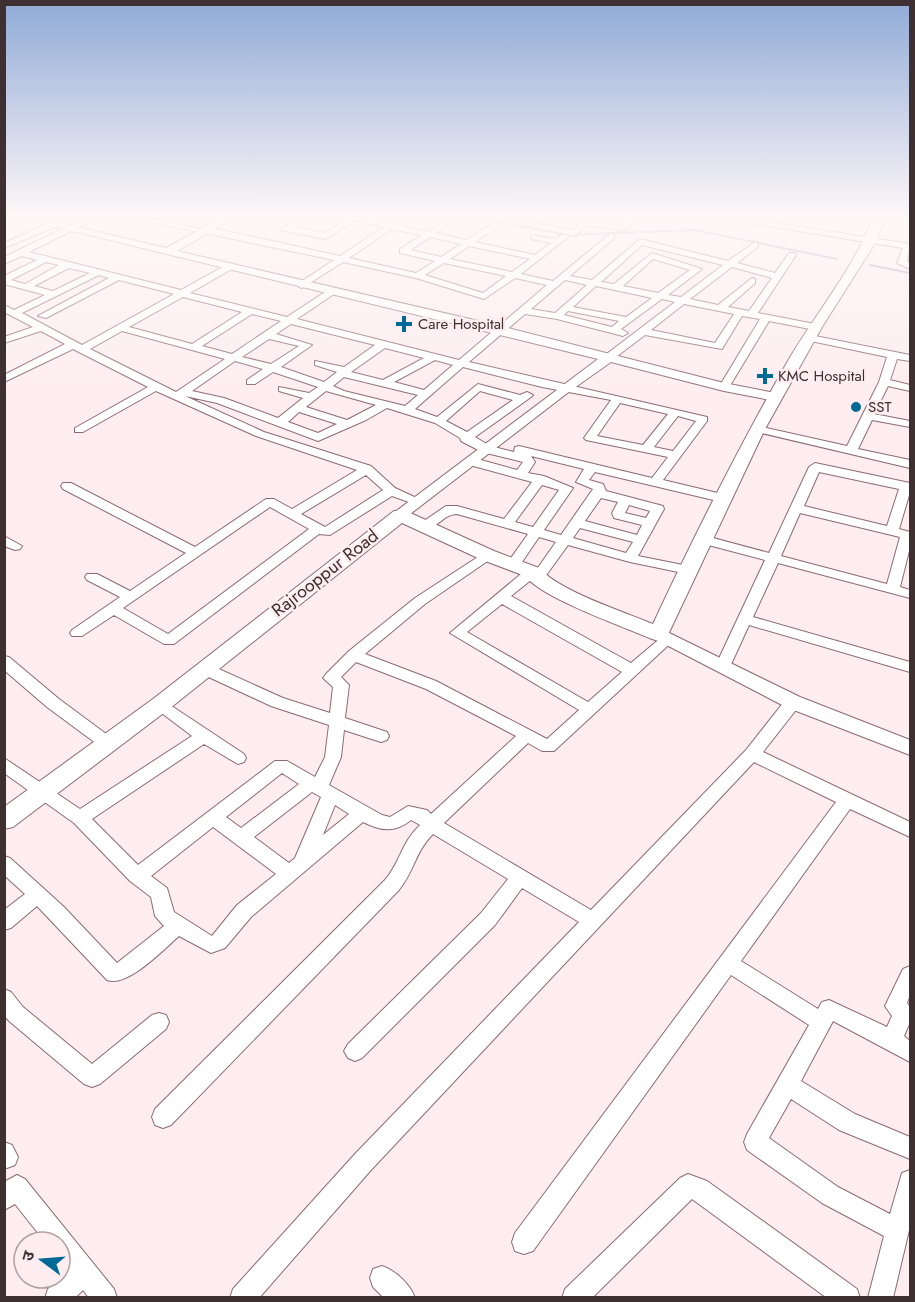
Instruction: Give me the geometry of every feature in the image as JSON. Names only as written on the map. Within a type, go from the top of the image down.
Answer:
[{"type":"main road","points":[[400,514],[527,572],[575,598],[664,636],[688,570],[757,429],[847,278]]},
{"type":"main road","name":"Rajrooppur Road","points":[[4,820],[161,704],[400,514]]},
{"type":"street","points":[[27,286],[43,278]]},
{"type":"street","points":[[10,311],[87,278]]},
{"type":"street","points":[[4,340],[42,322],[116,278],[542,384],[618,398],[703,419],[655,482]]},
{"type":"street","points":[[4,379],[122,328],[210,278]]},
{"type":"street","points":[[273,278],[500,330],[724,387],[774,397]]},
{"type":"street","points":[[302,285],[312,278]]},
{"type":"street","points":[[424,278],[484,296],[509,278]]},
{"type":"street","points":[[520,278],[554,284]]},
{"type":"street","points":[[407,410],[562,278]]},
{"type":"street","points":[[567,278],[766,318],[910,358]]},
{"type":"street","points":[[556,316],[599,278]]},
{"type":"street","points":[[615,288],[627,278]]},
{"type":"street","points":[[614,330],[684,278]]},
{"type":"street","points":[[608,358],[711,278]]},
{"type":"street","points":[[740,278],[771,286]]},
{"type":"street","points":[[751,316],[776,278]]},
{"type":"street","points":[[4,280],[53,294]]},
{"type":"street","points":[[719,309],[752,281]]},
{"type":"street","points":[[180,394],[331,292]]},
{"type":"street","points":[[566,308],[627,320]]},
{"type":"street","points":[[10,311],[42,322],[77,348],[156,387],[180,394],[220,400],[318,436],[348,424],[386,404]]},
{"type":"street","points":[[194,348],[250,311]]},
{"type":"street","points":[[523,311],[556,316],[614,330],[718,347],[739,313]]},
{"type":"street","points":[[724,387],[766,318]]},
{"type":"street","points":[[122,328],[272,368],[340,393],[407,410],[439,422],[465,439],[526,458],[529,462],[521,474]]},
{"type":"street","points":[[251,382],[307,345],[267,335]]},
{"type":"street","points":[[279,423],[325,386],[384,344]]},
{"type":"street","points":[[851,451],[884,382],[893,355]]},
{"type":"street","points":[[385,383],[433,357]]},
{"type":"street","name":"Rajrooppur Road","points":[[400,514],[565,387],[608,358]]},
{"type":"street","points":[[319,363],[344,372],[425,393]]},
{"type":"street","points":[[884,382],[910,388]]},
{"type":"street","points":[[465,439],[542,384]]},
{"type":"street","points":[[79,430],[156,387]]},
{"type":"street","points":[[439,422],[478,387],[521,399]]},
{"type":"street","points":[[283,389],[310,398]]},
{"type":"street","points":[[180,394],[260,434],[367,469],[391,491],[417,501]]},
{"type":"street","points":[[618,398],[590,438],[675,455]]},
{"type":"street","points":[[297,408],[348,424]]},
{"type":"street","points":[[647,448],[676,412]]},
{"type":"street","points":[[868,416],[910,424]]},
{"type":"street","points":[[757,429],[910,464]]},
{"type":"street","points":[[490,446],[592,467],[722,498]]},
{"type":"street","points":[[470,461],[564,486],[567,491],[537,532],[527,572]]},
{"type":"street","points":[[590,710],[457,633],[564,540],[601,489],[582,482],[592,467]]},
{"type":"street","points":[[723,667],[815,467],[908,487],[892,531]]},
{"type":"street","points":[[292,514],[367,469]]},
{"type":"street","points":[[507,524],[540,479]]},
{"type":"street","points":[[67,486],[197,553]]},
{"type":"street","points":[[77,633],[270,502],[325,532],[391,491]]},
{"type":"street","points":[[598,493],[658,509],[630,558]]},
{"type":"street","points":[[797,508],[909,536],[905,566],[892,590]]},
{"type":"street","points":[[426,526],[452,509],[630,558],[688,570]]},
{"type":"street","points":[[577,523],[641,540]]},
{"type":"street","points":[[114,609],[169,641],[317,529]]},
{"type":"street","points":[[702,539],[910,594]]},
{"type":"street","points":[[296,869],[333,757],[341,685],[331,678],[354,655],[420,601],[487,555]]},
{"type":"street","points":[[92,577],[131,597]]},
{"type":"street","points":[[501,597],[633,671]]},
{"type":"street","points":[[744,619],[910,667]]},
{"type":"street","points":[[354,655],[431,685],[548,747],[633,671],[664,636],[793,702],[910,748]]},
{"type":"street","points":[[4,661],[53,703],[107,743]]},
{"type":"street","points":[[205,669],[257,694],[381,736]]},
{"type":"street","points":[[242,1298],[363,1162],[752,754],[793,702]]},
{"type":"street","points":[[161,704],[238,758]]},
{"type":"street","points":[[80,818],[204,735]]},
{"type":"street","points":[[162,1116],[392,885],[400,874],[414,841],[527,735]]},
{"type":"street","points":[[752,754],[910,830]]},
{"type":"street","points":[[4,764],[80,818],[137,876],[160,893],[165,916],[204,943],[211,945],[218,942],[244,912],[363,813]]},
{"type":"street","points":[[137,876],[281,765],[387,825],[395,824],[408,813],[421,815],[431,824],[594,921]]},
{"type":"street","points":[[240,838],[321,789]]},
{"type":"street","points":[[524,1242],[848,800]]},
{"type":"street","points":[[213,817],[240,838],[296,869]]},
{"type":"street","points":[[4,863],[38,894],[114,974],[121,972],[178,926]]},
{"type":"street","points":[[355,1051],[488,919],[513,888],[518,876]]},
{"type":"street","points":[[4,922],[38,894]]},
{"type":"street","points":[[728,963],[822,1022]]},
{"type":"street","points":[[891,1040],[904,1014],[896,1006],[910,975]]},
{"type":"street","points":[[4,998],[16,1014],[92,1077],[159,1022]]},
{"type":"street","points":[[896,1230],[830,1195],[755,1142],[829,1009],[910,1052]]},
{"type":"street","points":[[787,1085],[847,1122],[910,1148]]},
{"type":"street","points":[[880,1298],[910,1180]]},
{"type":"street","points":[[574,1298],[688,1186],[699,1189],[848,1298]]},
{"type":"street","points":[[4,1198],[17,1187],[105,1298]]},
{"type":"street","points":[[57,1298],[84,1272]]},
{"type":"street","points":[[382,1278],[403,1298]]},
{"type":"place","name":"Care Hospital","points":[[404,324]]},
{"type":"place","name":"KMC Hospital","points":[[765,376]]},
{"type":"place","name":"SST","points":[[856,407]]}]
